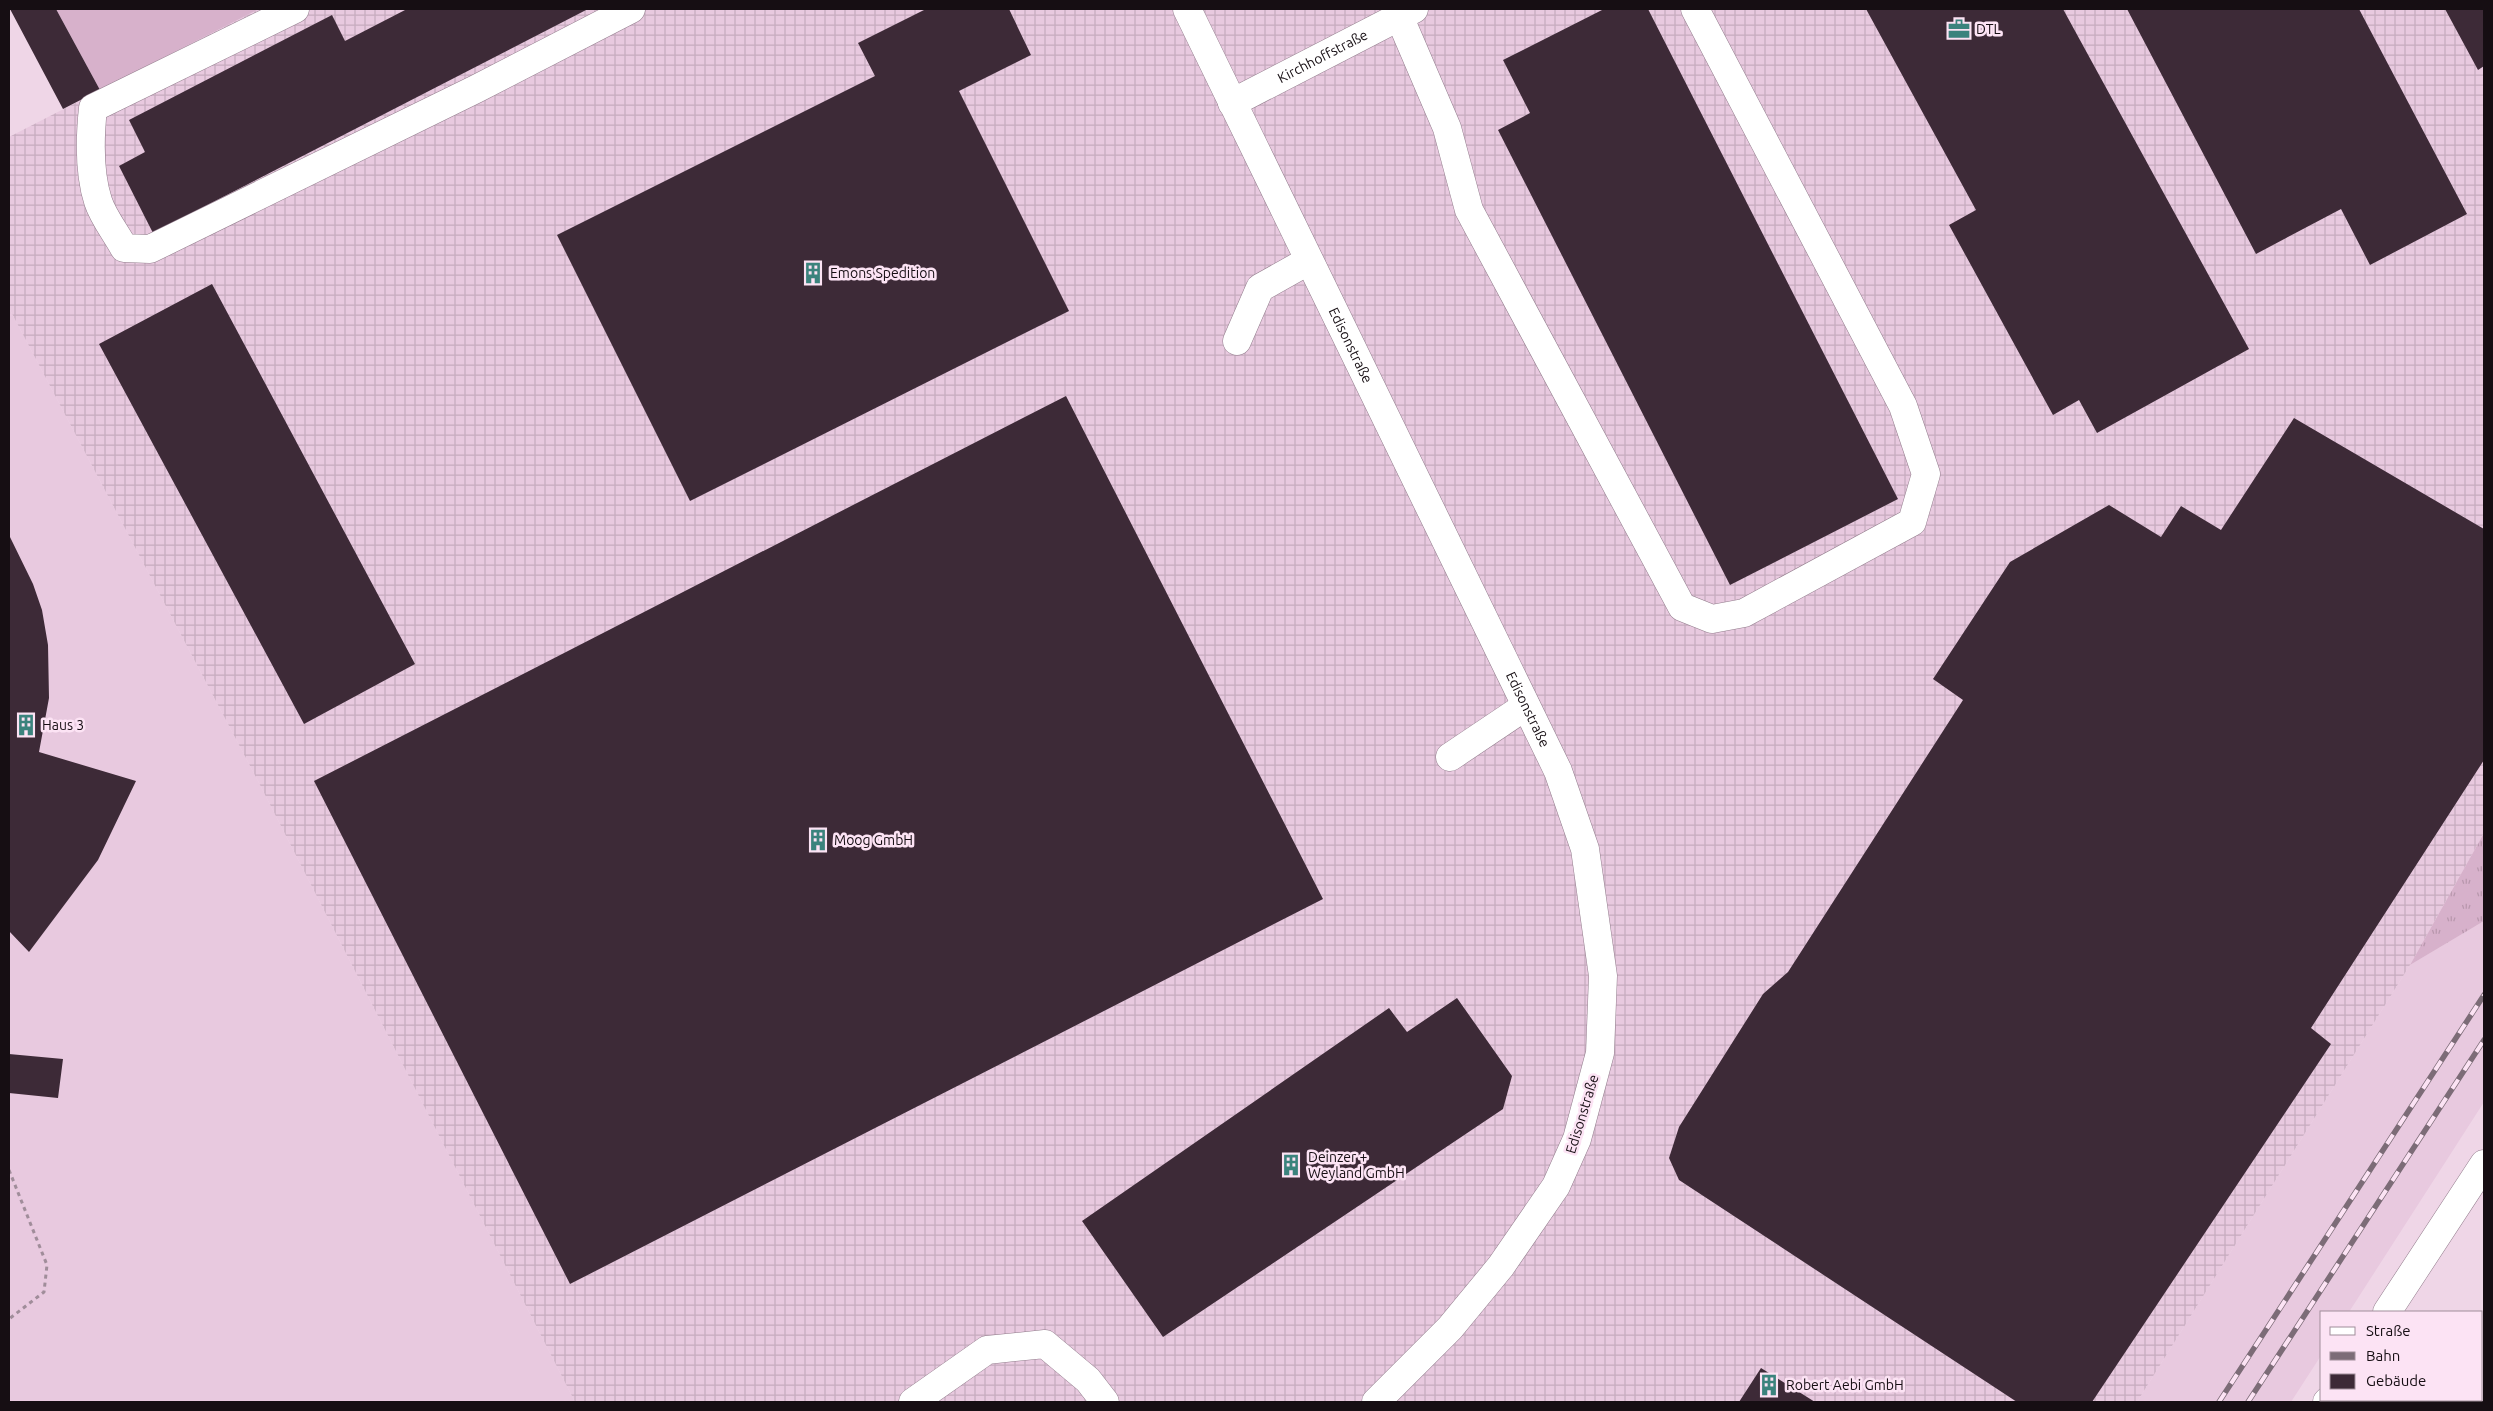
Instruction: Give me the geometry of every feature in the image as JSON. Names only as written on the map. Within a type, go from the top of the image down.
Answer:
[{"type":"street","points":[[295,9],[93,108],[90,130],[98,201],[124,248],[150,249],[476,89],[631,9]]},
{"type":"street","name":"Edisonstraße","points":[[1187,9],[1558,771],[1585,849],[1603,976],[1600,1053],[1577,1139],[1556,1186],[1506,1259],[1450,1328],[1376,1402]]},
{"type":"street","points":[[1406,13],[1447,128],[1469,210],[1682,608],[1712,619],[1744,613],[1912,522],[1926,474],[1903,406],[1695,9]]},
{"type":"street","name":"Kirchhoffstraße","points":[[1232,103],[1406,13]]},
{"type":"street","points":[[1237,341],[1260,288],[1308,260]]},
{"type":"street","points":[[1450,757],[1526,706]]},
{"type":"street","points":[[2387,1311],[2484,1164]]},
{"type":"street","points":[[913,1402],[987,1350],[1045,1344],[1088,1380],[1105,1402]]},
{"type":"path","points":[[9,1170],[47,1265],[44,1292],[9,1319]]},
{"type":"shaded area","points":[[259,9],[2484,9],[2484,833],[2410,965],[2137,1402],[575,1402],[258,781],[9,308],[9,137]]},
{"type":"shaded area","points":[[9,308],[258,781],[575,1402],[9,1402]]},
{"type":"shaded area","points":[[2484,921],[2484,1102],[2350,1311],[2320,1311],[2320,1357],[2291,1402],[2137,1402],[2410,965]]},
{"type":"green space","points":[[56,9],[259,9],[100,90]]},
{"type":"green space","points":[[2484,833],[2484,921],[2410,965]]},
{"type":"building","points":[[10,9],[56,9],[100,90],[63,109]]},
{"type":"building","points":[[407,9],[588,9],[153,233],[119,166],[145,152],[129,120],[332,15],[345,41]]},
{"type":"building","name":"Emons Spedition","points":[[926,9],[1009,9],[1031,55],[959,91],[1069,311],[690,501],[557,235],[875,76],[858,43]]},
{"type":"building","points":[[1604,9],[1648,9],[1898,499],[1730,585],[1498,130],[1530,113],[1503,60]]},
{"type":"building","points":[[1866,9],[2063,9],[2249,349],[2097,433],[2079,400],[2053,415],[1949,225],[1976,210]]},
{"type":"building","points":[[2127,9],[2359,9],[2467,214],[2370,265],[2341,209],[2256,254]]},
{"type":"building","points":[[2445,9],[2484,9],[2484,66],[2478,70]]},
{"type":"building","points":[[212,284],[415,664],[304,724],[99,344]]},
{"type":"building","name":"Moog GmbH","points":[[1066,396],[1323,899],[570,1284],[314,781]]},
{"type":"building","points":[[2294,418],[2484,529],[2484,760],[2311,1028],[2331,1044],[2092,1402],[2017,1402],[1679,1180],[1669,1158],[1679,1127],[1763,994],[1788,972],[1963,700],[1933,679],[2010,562],[2109,505],[2161,537],[2181,506],[2221,530]]},
{"type":"building","name":"Haus 3","points":[[9,535],[33,584],[42,610],[48,645],[49,698],[39,752],[136,781],[98,860],[29,952],[9,931]]},
{"type":"building","name":"Deinzer + Weyland GmbH","points":[[1457,998],[1512,1076],[1503,1109],[1163,1337],[1082,1221],[1389,1008],[1407,1032]]},
{"type":"building","points":[[9,1054],[63,1059],[58,1098],[9,1093]]},
{"type":"building","name":"Robert Aebi GmbH","points":[[1761,1368],[1815,1402],[1739,1402]]},
{"type":"railway","points":[[2219,1402],[2484,995]]},
{"type":"railway","points":[[2248,1402],[2484,1040]]},
{"type":"place","name":"DTL","points":[[1959,29]]},
{"type":"place","name":"Emons Spedition","points":[[813,273]]},
{"type":"place","name":"Haus 3","points":[[26,725]]},
{"type":"place","name":"Moog GmbH","points":[[818,840]]},
{"type":"place","name":"Deinzer + Weyland GmbH","points":[[1291,1165]]},
{"type":"place","name":"Robert Aebi GmbH","points":[[1769,1385]]}]
